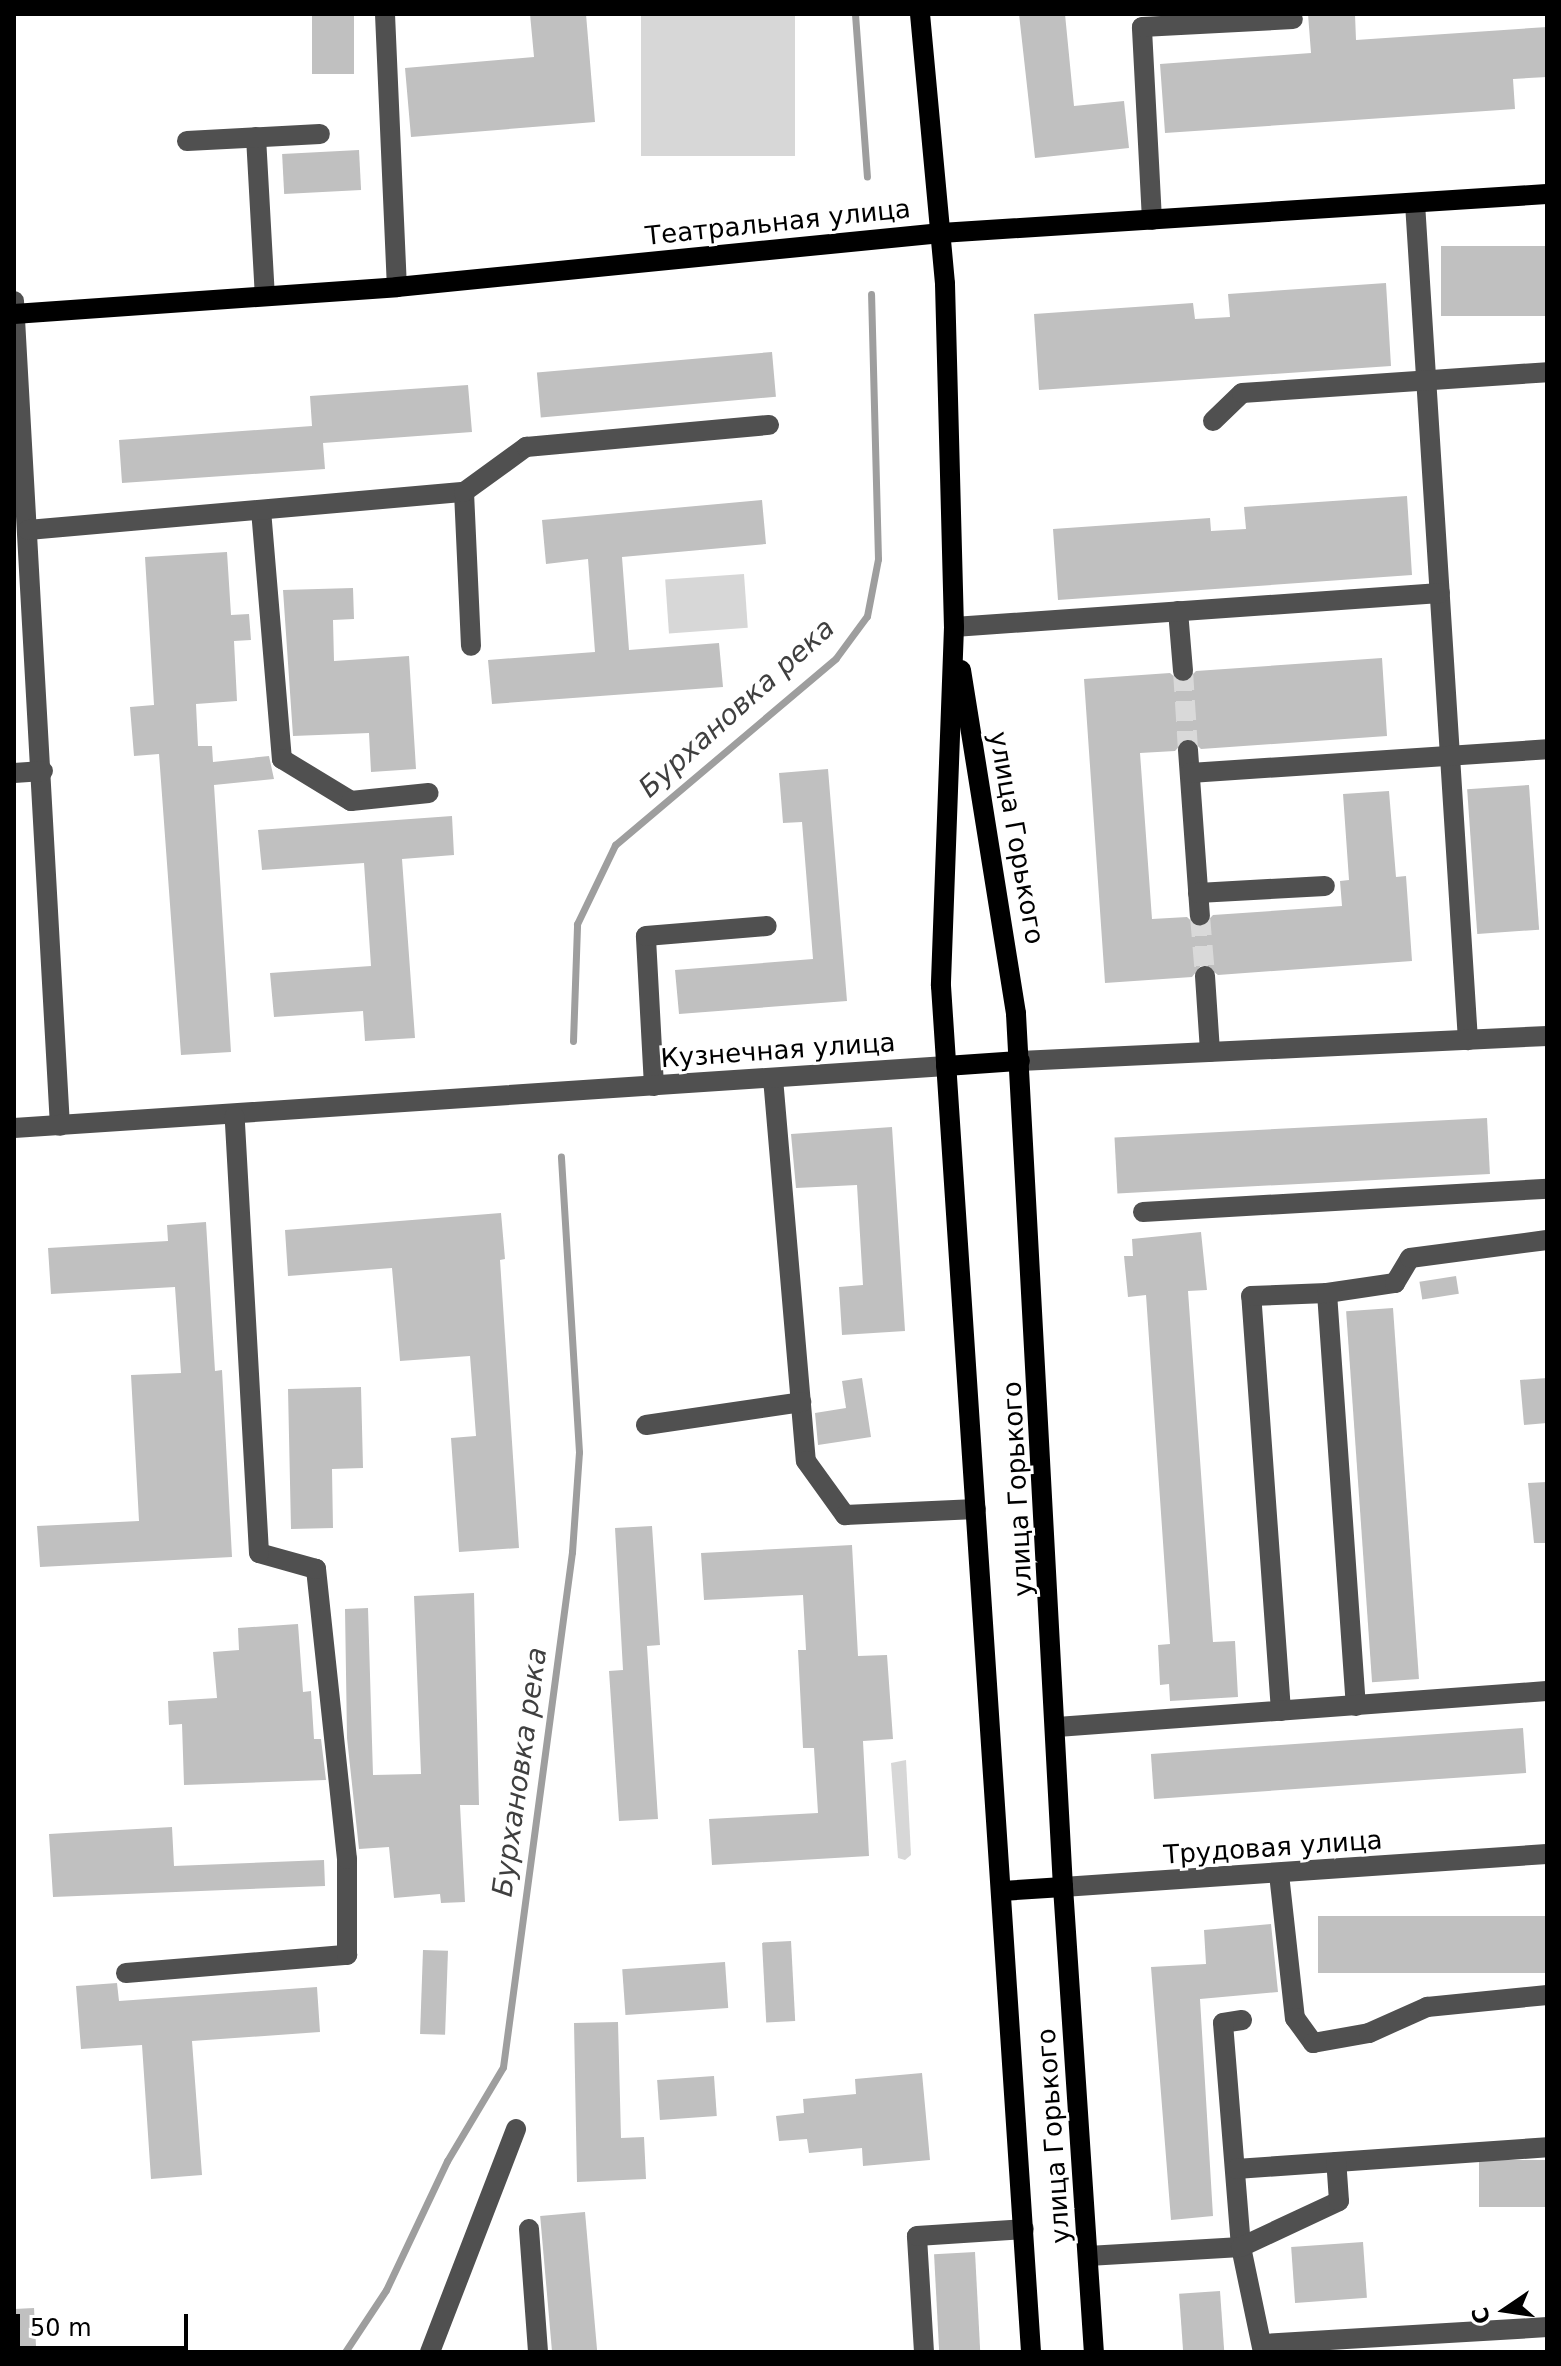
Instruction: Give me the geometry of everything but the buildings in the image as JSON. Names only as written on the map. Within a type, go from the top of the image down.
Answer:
[{"type":"main road","name":"улица Горького","points":[[920,14],[941,233],[954,627],[941,986],[1031,2352]]},
{"type":"main road","name":"Театральная улица","points":[[14,314],[397,287],[941,233],[1547,194]]},
{"type":"main road","name":"улица Горького","points":[[954,627],[1013,978],[1020,1061],[1063,1887],[1094,2352]]},
{"type":"main road","name":"Кузнечная улица","points":[[946,1066],[1020,1061]]},
{"type":"main road","name":"Трудовая улица","points":[[1002,1891],[1063,1887]]},
{"type":"street","points":[[385,14],[397,287]]},
{"type":"street","points":[[1152,220],[1142,27],[1293,19]]},
{"type":"street","points":[[187,141],[320,134]]},
{"type":"street","points":[[256,137],[265,296]]},
{"type":"street","points":[[1415,203],[1468,1040]]},
{"type":"street","points":[[14,301],[23,543],[43,771],[60,1126]]},
{"type":"street","points":[[1213,421],[1242,393],[1547,372]]},
{"type":"street","points":[[23,543],[261,510],[464,492],[526,447],[769,425]]},
{"type":"street","points":[[464,492],[471,646]]},
{"type":"street","points":[[261,510],[282,759],[351,801],[429,793]]},
{"type":"street","points":[[954,627],[1440,593]]},
{"type":"street","points":[[1178,611],[1183,671]]},
{"type":"street","points":[[1190,773],[1547,749]]},
{"type":"street","points":[[1188,750],[1200,916]]},
{"type":"street","points":[[14,773],[43,771]]},
{"type":"street","points":[[1198,893],[1325,886]]},
{"type":"street","points":[[654,1086],[646,936],[767,926]]},
{"type":"street","points":[[1205,976],[1210,1052]]},
{"type":"street","name":"Кузнечная улица","points":[[1020,1061],[1547,1036]]},
{"type":"street","name":"Кузнечная улица","points":[[14,1128],[235,1117],[946,1066]]},
{"type":"street","points":[[773,1078],[806,1461],[845,1515],[976,1509]]},
{"type":"street","points":[[126,1973],[347,1955],[347,1859],[316,1569],[259,1553],[235,1117]]},
{"type":"street","points":[[1143,1212],[1547,1189]]},
{"type":"street","points":[[1281,1711],[1251,1296],[1327,1293],[1395,1283],[1410,1258],[1547,1240]]},
{"type":"street","points":[[1327,1293],[1356,1706]]},
{"type":"street","points":[[646,1425],[801,1402]]},
{"type":"street","points":[[1057,1727],[1547,1691]]},
{"type":"street","name":"Трудовая улица","points":[[1063,1887],[1547,1854]]},
{"type":"street","points":[[1279,1874],[1295,2018],[1313,2043],[1369,2033],[1427,2007],[1547,1995]]},
{"type":"street","points":[[1242,2020],[1223,2023],[1241,2247],[1263,2348],[1547,2327]]},
{"type":"street","points":[[430,2352],[516,2129]]},
{"type":"street","points":[[1236,2169],[1547,2147]]},
{"type":"street","points":[[1088,2256],[1241,2247],[1339,2201],[1336,2162]]},
{"type":"street","points":[[529,2229],[538,2352]]},
{"type":"street","points":[[924,2352],[917,2236],[1024,2229]]},
{"type":"shaded area","points":[[641,14],[795,14],[795,156],[641,156]]},
{"type":"shaded area","points":[[744,574],[748,628],[669,633],[665,580]]},
{"type":"shaded area","points":[[906,1760],[911,1855],[905,1860],[898,1858],[891,1763]]},
{"type":"waterway","points":[[855,14],[867,177]]},
{"type":"waterway","name":"Бурхановка река","points":[[573,1041],[577,924],[615,845],[836,658],[867,616],[878,559],[871,294]]},
{"type":"waterway","name":"Бурхановка река","points":[[345,2352],[386,2290],[447,2161],[503,2067],[572,1552],[579,1452],[561,1157]]},
{"type":"tunnel","points":[[1183,671],[1188,750]]},
{"type":"tunnel","points":[[1200,916],[1205,976]]}]
